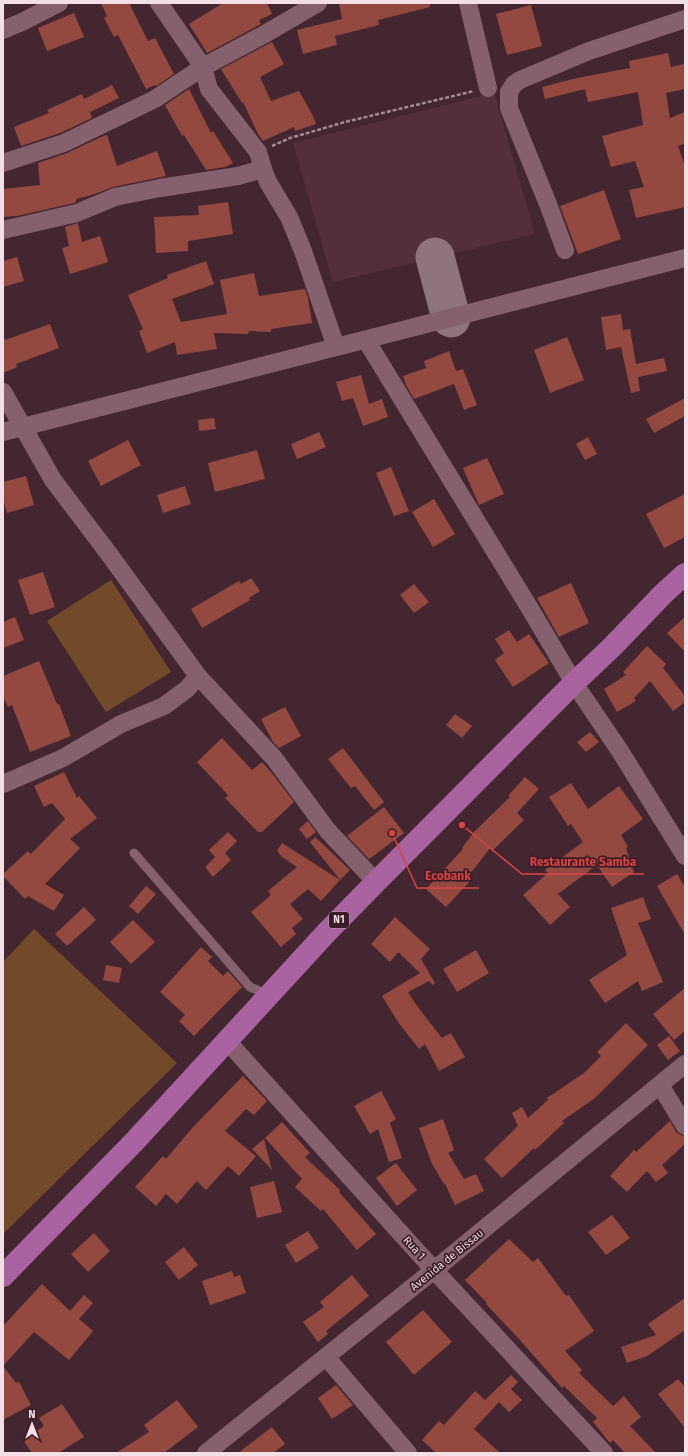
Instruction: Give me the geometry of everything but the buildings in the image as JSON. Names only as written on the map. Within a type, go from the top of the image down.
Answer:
[{"type":"main road","name":"N1","points":[[3,1276],[134,1142],[376,882],[574,683],[612,648],[664,593],[685,574]]},
{"type":"street","points":[[3,30],[59,3]]},
{"type":"street","points":[[159,3],[203,67],[209,89],[260,161],[268,182],[289,218],[300,244],[336,347]]},
{"type":"street","points":[[3,163],[64,143],[155,99],[203,67],[265,34],[318,3]]},
{"type":"street","points":[[468,3],[488,88]]},
{"type":"street","points":[[565,250],[509,108],[509,92],[514,84],[527,76],[589,51],[685,19]]},
{"type":"street","points":[[3,230],[77,213],[115,197],[160,188],[238,176],[260,161]]},
{"type":"street","points":[[3,432],[685,258]]},
{"type":"street","points":[[366,340],[574,683],[620,751],[685,856]]},
{"type":"street","points":[[3,392],[53,480],[198,676],[269,752],[328,831],[376,882]]},
{"type":"street","points":[[3,784],[63,758],[120,724],[164,706],[187,689],[198,676]]},
{"type":"street","name":"Rua 1","points":[[227,1041],[434,1270],[604,1453]]},
{"type":"street","name":"Avenida de Bissau","points":[[206,1453],[434,1270],[685,1064]]},
{"type":"street","points":[[660,1085],[685,1126]]},
{"type":"street","points":[[326,1356],[408,1453]]},
{"type":"lane","points":[[134,853],[250,987],[270,995]]},
{"type":"path","points":[[260,161],[290,138],[345,122],[488,88]]},
{"type":"shaded area","points":[[494,93],[535,234],[333,282],[293,143]]},
{"type":"shaded area","points":[[111,580],[171,672],[106,712],[47,621]]},
{"type":"shaded area","points":[[34,929],[177,1063],[3,1234],[3,962]]},
{"type":"taxiway","points":[[435,257],[451,318]]},
{"type":"place","name":"Restaurante Samba","points":[[462,825]]},
{"type":"place","name":"Ecobank","points":[[392,833]]}]
